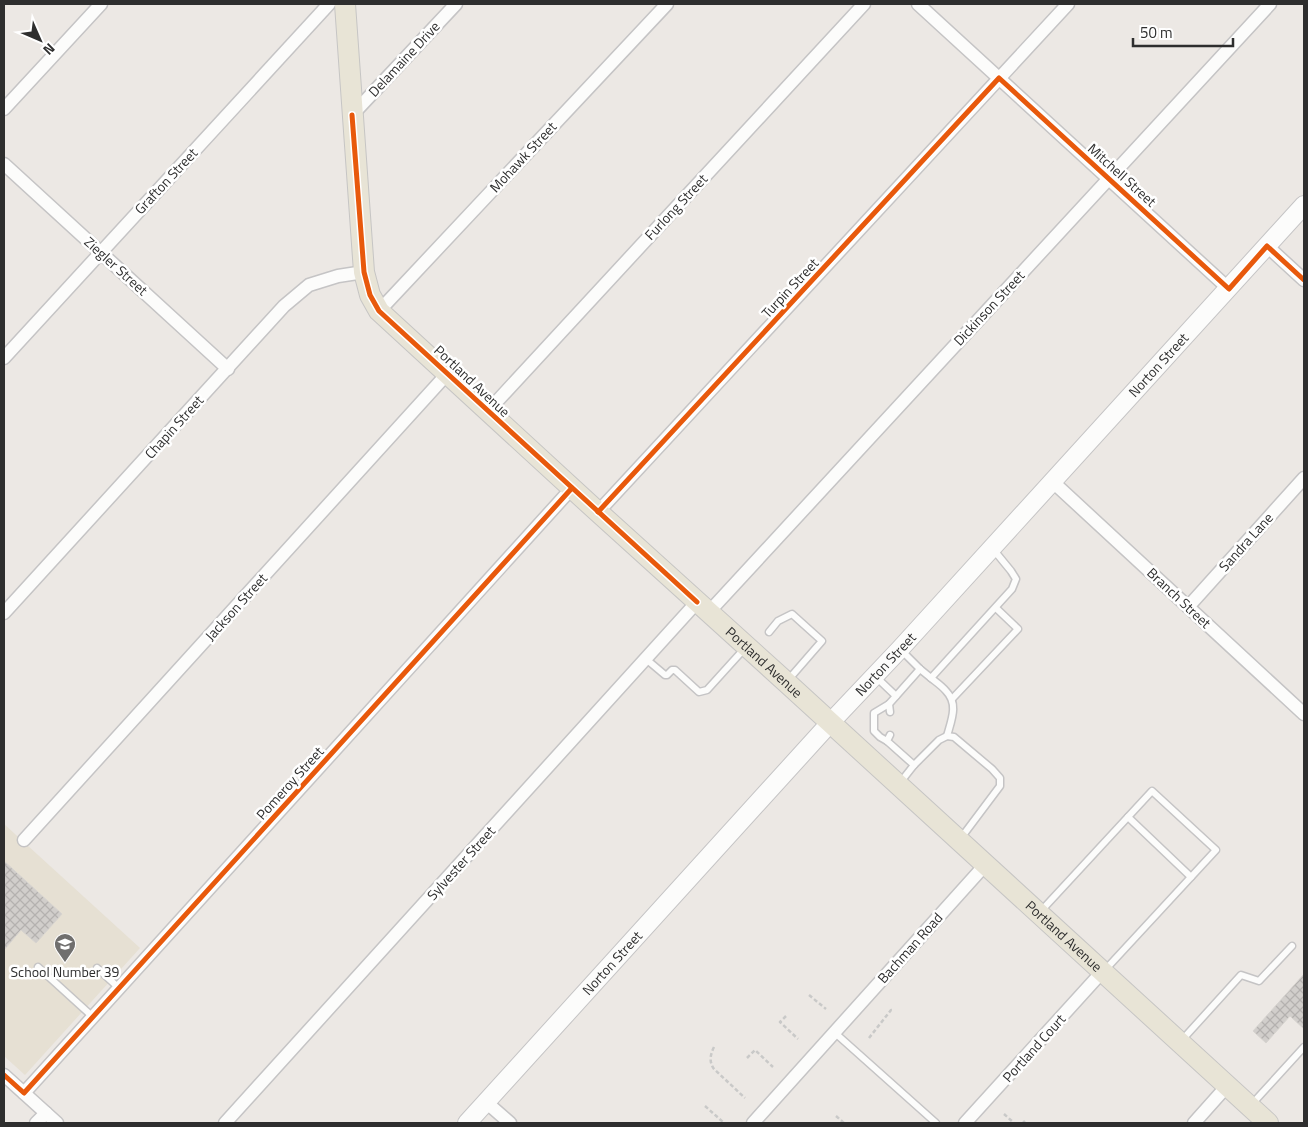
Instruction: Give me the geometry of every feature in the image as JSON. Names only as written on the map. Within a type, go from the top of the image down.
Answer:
[{"type":"main road","name":"Portland Avenue","points":[[345,4],[364,272],[370,294],[379,311],[1268,1123]]},
{"type":"main road","name":"Norton Street","points":[[467,1123],[1304,205]]},
{"type":"street","points":[[4,109],[101,4]]},
{"type":"street","name":"Grafton Street","points":[[4,358],[329,4]]},
{"type":"street","name":"Delamaine Drive","points":[[352,115],[456,4]]},
{"type":"street","name":"Mohawk Street","points":[[379,311],[666,4]]},
{"type":"street","name":"Furlong Street","points":[[488,411],[864,4]]},
{"type":"street","name":"Mitchell Street","points":[[918,4],[1229,288]]},
{"type":"street","name":"Turpin Street","points":[[598,512],[1068,4]]},
{"type":"street","name":"Dickinson Street","points":[[702,608],[1109,179],[1270,4]]},
{"type":"street","name":"Ziegler Street","points":[[4,164],[228,369]]},
{"type":"street","points":[[1267,246],[1304,280]]},
{"type":"street","name":"Chapin Street","points":[[4,613],[284,306],[309,285],[338,276],[364,272]]},
{"type":"street","name":"Jackson Street","points":[[24,840],[447,374]]},
{"type":"street","name":"Branch Street","points":[[1053,482],[1304,714]]},
{"type":"street","name":"Sandra Lane","points":[[1188,606],[1302,485]]},
{"type":"street","name":"Pomeroy Street","points":[[24,1093],[572,488]]},
{"type":"street","name":"Sylvester Street","points":[[224,1123],[646,659],[702,608]]},
{"type":"street","name":"Bachman Road","points":[[834,1032],[986,865]]},
{"type":"street","name":"Portland Court","points":[[965,1123],[1102,972]]},
{"type":"street","points":[[753,1123],[834,1032]]},
{"type":"street","points":[[4,1075],[57,1123]]},
{"type":"street","points":[[1194,1123],[1227,1086]]},
{"type":"street","points":[[486,1102],[510,1123]]},
{"type":"street","points":[[36,1123],[46,1113]]},
{"type":"lane","points":[[931,678],[1012,589],[1016,579],[993,548]]},
{"type":"lane","points":[[952,699],[1018,629],[996,608]]},
{"type":"lane","points":[[769,632],[778,621],[792,614],[822,641],[786,682]]},
{"type":"lane","points":[[646,659],[665,675],[674,670],[699,692],[707,690],[746,648]]},
{"type":"lane","points":[[900,649],[920,669],[947,691],[952,699],[954,706],[947,736]]},
{"type":"lane","points":[[914,765],[889,738],[880,738],[874,731],[874,713],[889,708],[896,696],[920,669]]},
{"type":"lane","points":[[875,676],[896,696]]},
{"type":"lane","points":[[898,785],[914,765],[939,740],[947,736],[954,737],[992,769],[1000,778],[1000,786],[959,841]]},
{"type":"lane","points":[[1039,914],[1152,791],[1216,850],[1102,972]]},
{"type":"lane","points":[[1128,817],[1192,877]]},
{"type":"lane","points":[[1180,1043],[1241,975],[1259,981],[1292,946]]},
{"type":"lane","points":[[38,967],[93,1017]]},
{"type":"lane","points":[[97,968],[119,988]]},
{"type":"lane","points":[[834,1032],[936,1123]]},
{"type":"lane","points":[[1249,1106],[1304,1047]]},
{"type":"path","points":[[809,995],[826,1010]]},
{"type":"path","points":[[869,1038],[893,1010]]},
{"type":"path","points":[[786,1016],[780,1022],[798,1040]]},
{"type":"path","points":[[714,1047],[710,1064],[745,1098]]},
{"type":"path","points":[[748,1058],[755,1050],[773,1067]]},
{"type":"path","points":[[705,1106],[723,1122]]},
{"type":"path","points":[[1004,1114],[1014,1123]]},
{"type":"path","points":[[836,1116],[844,1123]]},
{"type":"shaded area","name":"School Number 39","points":[[4,824],[140,948],[25,1075],[4,1056]]},
{"type":"building","points":[[4,861],[62,914],[36,943],[21,930],[4,950]]},
{"type":"building","points":[[1304,974],[1304,1029],[1290,1016],[1266,1043],[1253,1031]]},
{"type":"cycle path","points":[[598,512],[999,78],[1229,289],[1267,246],[1304,280]]},
{"type":"cycle path","points":[[352,115],[364,272],[370,295],[379,311],[697,602]]},
{"type":"cycle path","points":[[4,1075],[24,1093],[572,488]]},
{"type":"place","name":"School Number 39","points":[[65,963]]}]
